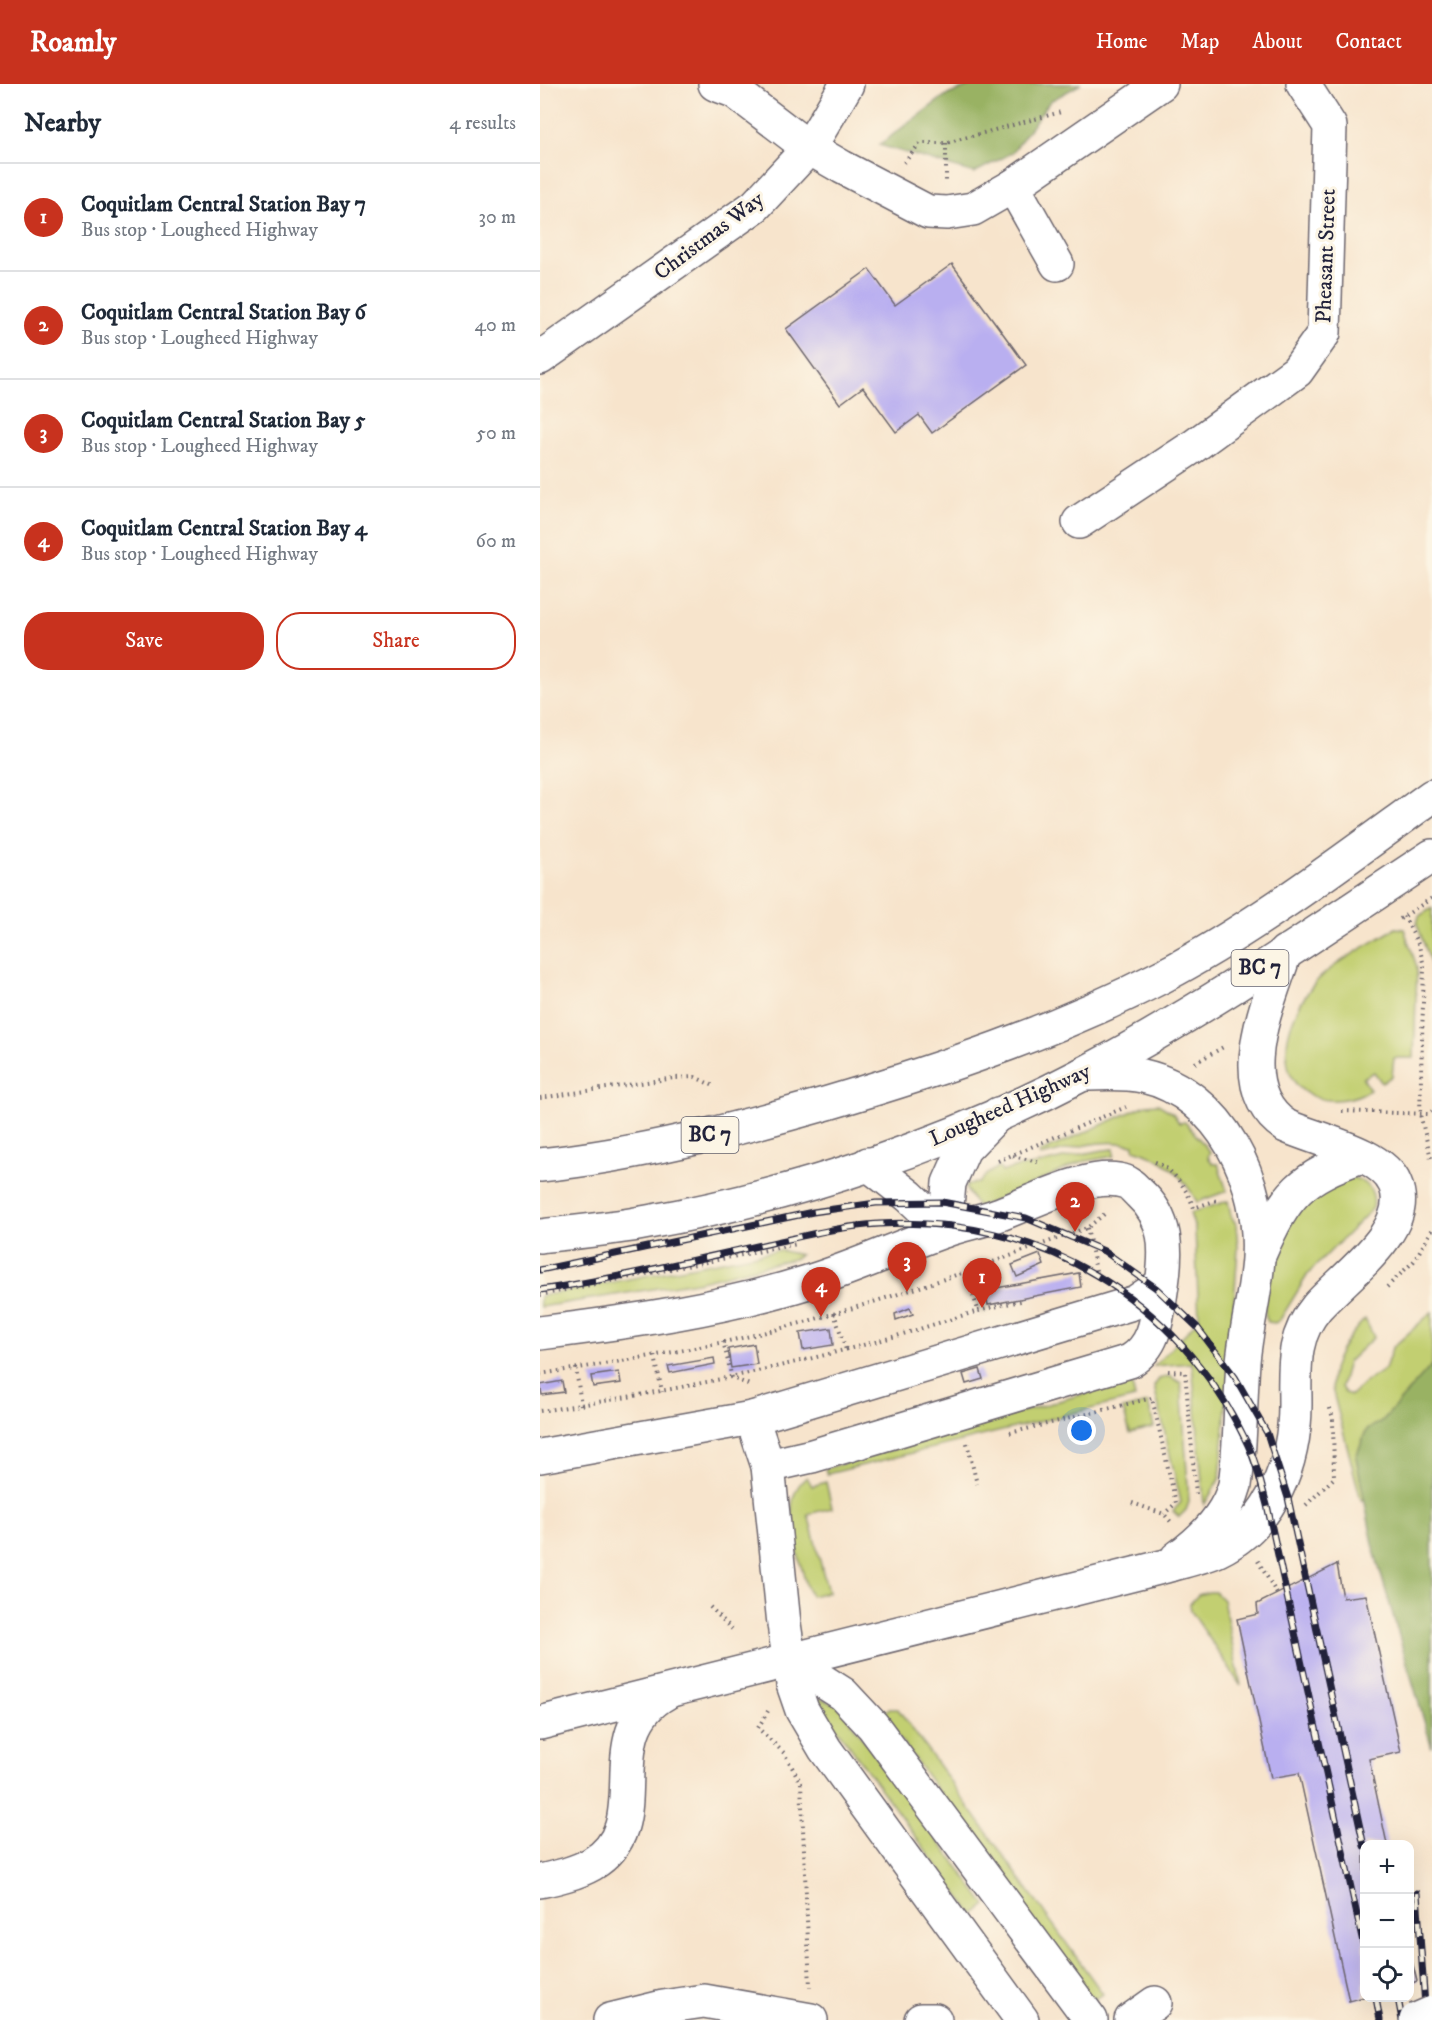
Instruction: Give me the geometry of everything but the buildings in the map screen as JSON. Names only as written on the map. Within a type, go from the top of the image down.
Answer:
[{"type":"main road","points":[[715,84],[734,91],[757,106],[809,148],[928,212],[947,213],[973,209],[1013,186],[1161,84]]},
{"type":"main road","name":"Christmas Way","points":[[542,353],[729,226],[782,179],[809,148],[848,84]]},
{"type":"main road","name":"Pheasant Street","points":[[1079,522],[1194,446],[1297,372],[1324,333],[1330,126],[1303,84]]},
{"type":"main road","points":[[1013,186],[1057,264]]},
{"type":"main road","name":"BC 7","points":[[540,1165],[663,1147],[755,1124],[898,1082],[996,1050],[1052,1027],[1164,975],[1228,938],[1331,870],[1432,796]]},
{"type":"main road","name":"Lougheed Highway","points":[[540,1236],[647,1222],[735,1204],[868,1164],[998,1114],[1083,1074],[1152,1036],[1286,952],[1432,856]]},
{"type":"main road","points":[[1252,1305],[1257,1324],[1268,1338],[1284,1337],[1305,1324],[1340,1283],[1378,1246],[1398,1212],[1396,1185],[1373,1160],[1286,1126],[1275,1118],[1263,1102],[1257,1077],[1258,1043],[1286,952]]},
{"type":"main road","points":[[1083,1074],[1124,1073],[1166,1084],[1194,1102],[1216,1122],[1231,1143],[1250,1183],[1256,1213],[1258,1256],[1244,1360],[1237,1469],[1231,1499],[1199,1540],[1166,1566]]},
{"type":"main road","points":[[945,1230],[949,1182],[964,1149],[998,1114]]},
{"type":"main road","points":[[1258,1256],[1274,1220],[1303,1184],[1330,1167],[1362,1156]]},
{"type":"main road","points":[[868,1164],[909,1196],[945,1230]]},
{"type":"main road","points":[[540,1334],[663,1315],[808,1282],[945,1230],[993,1216],[1095,1179],[1126,1182],[1147,1200],[1157,1214],[1166,1246],[1156,1328],[1146,1347],[1130,1361],[812,1456],[768,1466]]},
{"type":"main road","points":[[540,1456],[1136,1302],[1161,1285]]},
{"type":"main road","points":[[540,1723],[1166,1566],[1216,1551],[1245,1533],[1269,1505],[1282,1479],[1290,1450],[1295,1408],[1295,1352],[1305,1324]]},
{"type":"main road","points":[[753,1402],[768,1466],[788,1659],[798,1700],[815,1733],[1022,2020]]},
{"type":"main road","points":[[788,1659],[843,1694],[873,1726],[1091,2020]]},
{"type":"main road","points":[[540,1881],[580,1870],[594,1863],[617,1839],[626,1810],[626,1757],[630,1736],[644,1711],[672,1690]]},
{"type":"main road","points":[[610,2020],[663,2007],[704,2001],[811,2020]]},
{"type":"main road","points":[[1416,2020],[1432,2013]]},
{"type":"main road","points":[[921,2020],[935,2020]]},
{"type":"path","points":[[883,189],[920,143],[946,143],[1061,112]]},
{"type":"path","points":[[1395,922],[1432,898]]},
{"type":"path","points":[[1404,916],[1419,946],[1424,966],[1419,1114],[1432,1162]]},
{"type":"path","points":[[1186,1068],[1226,1045]]},
{"type":"path","points":[[540,1098],[674,1078],[695,1077],[716,1087]]},
{"type":"path","points":[[994,1162],[1127,1107]]},
{"type":"path","points":[[1334,1111],[1428,1114],[1432,1111]]},
{"type":"path","points":[[1194,1208],[1229,1196]]},
{"type":"path","points":[[1099,1286],[1087,1228],[1114,1206]]},
{"type":"path","points":[[540,1295],[797,1244]]},
{"type":"path","points":[[966,1272],[978,1310]]},
{"type":"path","points":[[540,1411],[662,1392],[732,1378],[846,1350],[978,1310],[1029,1299]]},
{"type":"path","points":[[834,1313],[846,1350]]},
{"type":"path","points":[[723,1341],[732,1378],[753,1402]]},
{"type":"path","points":[[655,1356],[662,1392]]},
{"type":"path","points":[[576,1368],[581,1405]]},
{"type":"path","points":[[1162,1372],[1185,1372],[1196,1500]]},
{"type":"path","points":[[1002,1435],[1152,1398],[1176,1503],[1164,1514],[1132,1503]]},
{"type":"path","points":[[956,1446],[978,1441]]},
{"type":"path","points":[[967,1443],[977,1484]]},
{"type":"path","points":[[1254,1556],[1277,1593]]},
{"type":"path","points":[[710,1607],[732,1629]]},
{"type":"path","points":[[767,1711],[758,1728],[784,1753],[801,1783],[811,2020]]},
{"type":"green space","points":[[975,84],[1081,84],[1050,101],[1012,153],[974,173],[879,145],[945,96]]},
{"type":"green space","points":[[1432,908],[1432,967],[1417,924],[1419,916]]},
{"type":"green space","points":[[1396,928],[1404,929],[1417,967],[1414,1058],[1394,1058],[1392,1076],[1382,1083],[1374,1072],[1363,1078],[1370,1090],[1357,1096],[1330,1100],[1306,1093],[1296,1084],[1290,1072],[1287,1057],[1292,1021],[1300,1005],[1310,989],[1327,972]]},
{"type":"green space","points":[[1158,1104],[1173,1113],[1179,1123],[1185,1122],[1210,1152],[1208,1157],[1213,1164],[1218,1164],[1227,1191],[1197,1202],[1185,1183],[1171,1168],[1154,1157],[1134,1149],[1134,1145],[1098,1143],[1040,1156],[1039,1153],[1146,1105]]},
{"type":"green space","points":[[1114,1149],[1114,1156],[1081,1162],[978,1208],[966,1189],[967,1184],[979,1183],[987,1174],[999,1167],[1002,1172],[1085,1153]]},
{"type":"green space","points":[[1350,1177],[1356,1178],[1369,1187],[1373,1196],[1373,1208],[1308,1274],[1280,1320],[1275,1323],[1268,1322],[1265,1309],[1270,1273],[1276,1252],[1295,1214],[1315,1191]]},
{"type":"green space","points":[[1228,1201],[1231,1216],[1236,1224],[1238,1248],[1230,1358],[1220,1478],[1204,1505],[1192,1363],[1154,1366],[1199,1319],[1195,1229],[1190,1213]]},
{"type":"green space","points":[[779,1250],[800,1255],[797,1258],[696,1282],[540,1307],[540,1296]]},
{"type":"green space","points":[[1432,1312],[1432,1366],[1384,1419],[1366,1431],[1356,1457],[1365,1500],[1361,1500],[1332,1388],[1336,1360],[1346,1342],[1365,1319],[1374,1337],[1348,1362],[1341,1387],[1345,1393],[1351,1395],[1385,1369],[1392,1348]]},
{"type":"green space","points":[[1432,1365],[1432,1748],[1375,1554],[1356,1457],[1366,1431],[1384,1419]]},
{"type":"green space","points":[[1169,1376],[1181,1383],[1189,1502],[1186,1510],[1179,1517],[1173,1511],[1181,1502],[1154,1386],[1159,1379]]},
{"type":"green space","points":[[1131,1380],[1135,1398],[827,1474],[825,1469]]},
{"type":"green space","points":[[1148,1403],[1154,1427],[1130,1433],[1123,1409]]},
{"type":"green space","points":[[807,1477],[812,1486],[826,1482],[832,1508],[808,1514],[828,1592],[811,1596],[795,1543],[792,1513],[793,1499],[798,1487]]},
{"type":"green space","points":[[1215,1592],[1223,1600],[1241,1686],[1191,1611],[1190,1604],[1198,1595]]},
{"type":"green space","points":[[819,1698],[839,1706],[986,1905],[973,1915],[818,1703]]},
{"type":"green space","points":[[889,1709],[898,1709],[1103,1994],[1091,2002],[887,1721],[884,1712]]},
{"type":"railway","points":[[540,1270],[813,1212],[876,1203],[942,1202],[1026,1218],[1104,1251],[1156,1288],[1197,1327],[1235,1377],[1267,1433],[1288,1498],[1363,1840]]},
{"type":"railway","points":[[540,1290],[625,1275],[837,1229],[879,1224],[938,1225],[994,1234],[1047,1251],[1096,1275],[1141,1307],[1182,1345],[1217,1390],[1250,1448],[1267,1505],[1360,1929]]},
{"type":"railway","points":[[1417,1893],[1426,2020]]},
{"type":"railway","points":[[1377,2002],[1380,2020]]},
{"type":"railway","points":[[1399,2002],[1402,2020]]},
{"type":"place","name":"Coquitlam Central Station Bay 6","points":[[1075,1232]]},
{"type":"place","name":"Coquitlam Central Station Bay 5","points":[[907,1292]]},
{"type":"place","name":"Coquitlam Central Station Bay 7","points":[[982,1308]]},
{"type":"place","name":"Coquitlam Central Station Bay 4","points":[[821,1317]]}]
